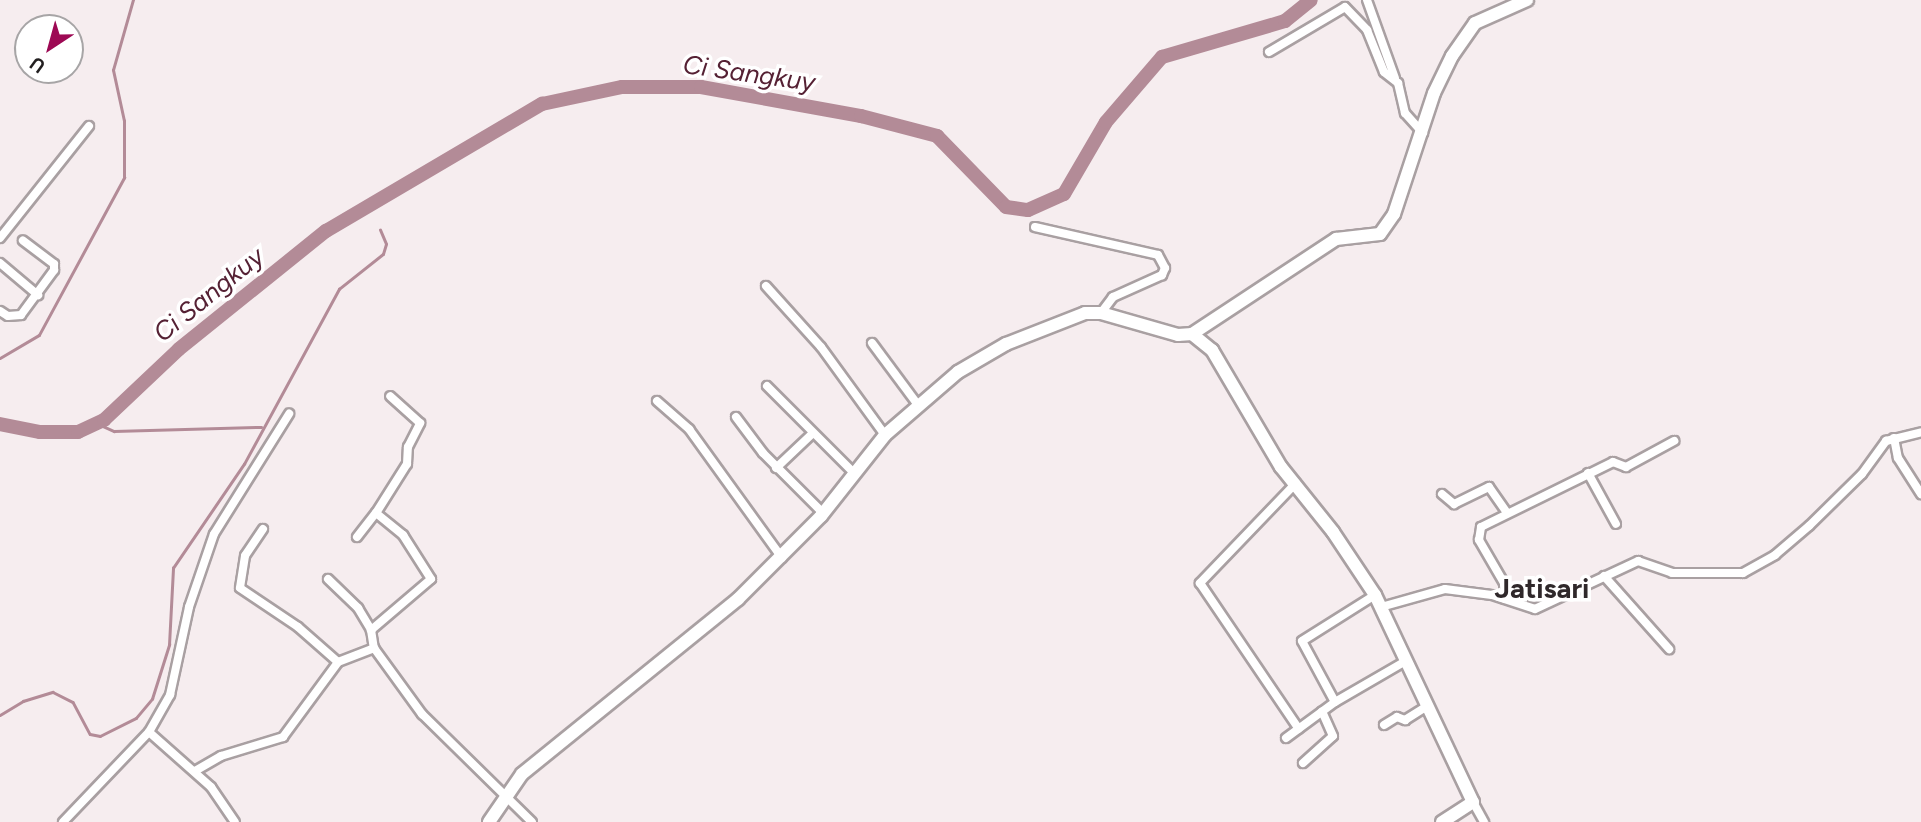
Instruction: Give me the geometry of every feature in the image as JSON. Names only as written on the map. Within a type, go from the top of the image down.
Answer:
[{"type":"street","points":[[1367,0],[1405,113],[1423,133]]},
{"type":"street","points":[[493,820],[504,794],[550,750],[659,666],[782,558],[823,513],[885,435],[958,372],[1006,344],[1085,313],[1101,313],[1173,334],[1192,334],[1336,239],[1380,234],[1394,214],[1436,88],[1471,28],[1527,0]]},
{"type":"street","points":[[1269,52],[1345,7],[1367,30],[1384,72],[1395,78]]},
{"type":"street","points":[[0,238],[89,126]]},
{"type":"street","points":[[1035,227],[1158,255],[1165,268],[1162,275],[1113,297],[1101,313]]},
{"type":"street","points":[[0,311],[8,316],[21,315],[49,282],[54,264],[23,241]]},
{"type":"street","points":[[0,263],[38,295]]},
{"type":"street","points":[[766,286],[821,347],[885,435]]},
{"type":"street","points":[[1192,334],[1212,350],[1270,449],[1378,601],[1484,822]]},
{"type":"street","points":[[872,343],[918,405]]},
{"type":"street","points":[[768,386],[812,434],[854,472]]},
{"type":"street","points":[[358,537],[407,464],[408,447],[420,423],[390,396]]},
{"type":"street","points":[[657,401],[689,429],[782,558]]},
{"type":"street","points":[[63,822],[149,732],[174,687],[189,607],[214,534],[289,414]]},
{"type":"street","points":[[736,417],[776,468],[823,513]]},
{"type":"street","points":[[1335,702],[1302,640],[1378,601],[1438,589],[1505,599],[1535,609],[1638,561],[1672,573],[1743,573],[1774,555],[1811,525],[1894,438],[1921,432]]},
{"type":"street","points":[[776,468],[812,434]]},
{"type":"street","points":[[1894,438],[1898,458],[1921,494]]},
{"type":"street","points":[[1505,599],[1504,583],[1482,549],[1478,533],[1507,513],[1588,473],[1614,461],[1626,467],[1674,441]]},
{"type":"street","points":[[1588,473],[1616,524]]},
{"type":"street","points":[[1296,483],[1200,583],[1299,729]]},
{"type":"street","points":[[1443,494],[1454,504],[1489,487],[1507,513]]},
{"type":"street","points":[[371,630],[432,582],[403,536],[376,513]]},
{"type":"street","points":[[263,529],[245,556],[240,588],[298,627],[338,662]]},
{"type":"street","points":[[1604,576],[1669,649]]},
{"type":"street","points":[[328,579],[358,608],[371,630],[374,648],[422,714],[532,822]]},
{"type":"street","points":[[195,771],[221,756],[283,737],[338,662],[374,648]]},
{"type":"street","points":[[1286,738],[1335,702],[1405,662]]},
{"type":"street","points":[[1384,725],[1397,717],[1405,720],[1427,706]]},
{"type":"street","points":[[1303,763],[1333,738],[1322,711]]},
{"type":"street","points":[[149,732],[195,771],[229,807],[235,822]]},
{"type":"street","points":[[1442,822],[1473,802]]},
{"type":"waterway","points":[[0,358],[39,335],[124,178],[124,121],[113,70],[133,0]]},
{"type":"waterway","name":"Ci Sangkuy","points":[[0,424],[40,432],[78,432],[104,420],[179,349],[326,231],[542,104],[622,87],[701,87],[861,116],[937,136],[1006,207],[1028,210],[1064,194],[1106,122],[1162,57],[1285,21],[1311,0]]},
{"type":"waterway","points":[[0,715],[23,701],[53,692],[73,702],[90,734],[100,736],[136,718],[152,699],[169,645],[173,568],[244,464],[339,289],[383,254],[386,244],[380,230]]},
{"type":"waterway","points":[[96,423],[114,431],[261,427]]},
{"type":"district","name":"Jatisari","points":[[1542,588]]}]
